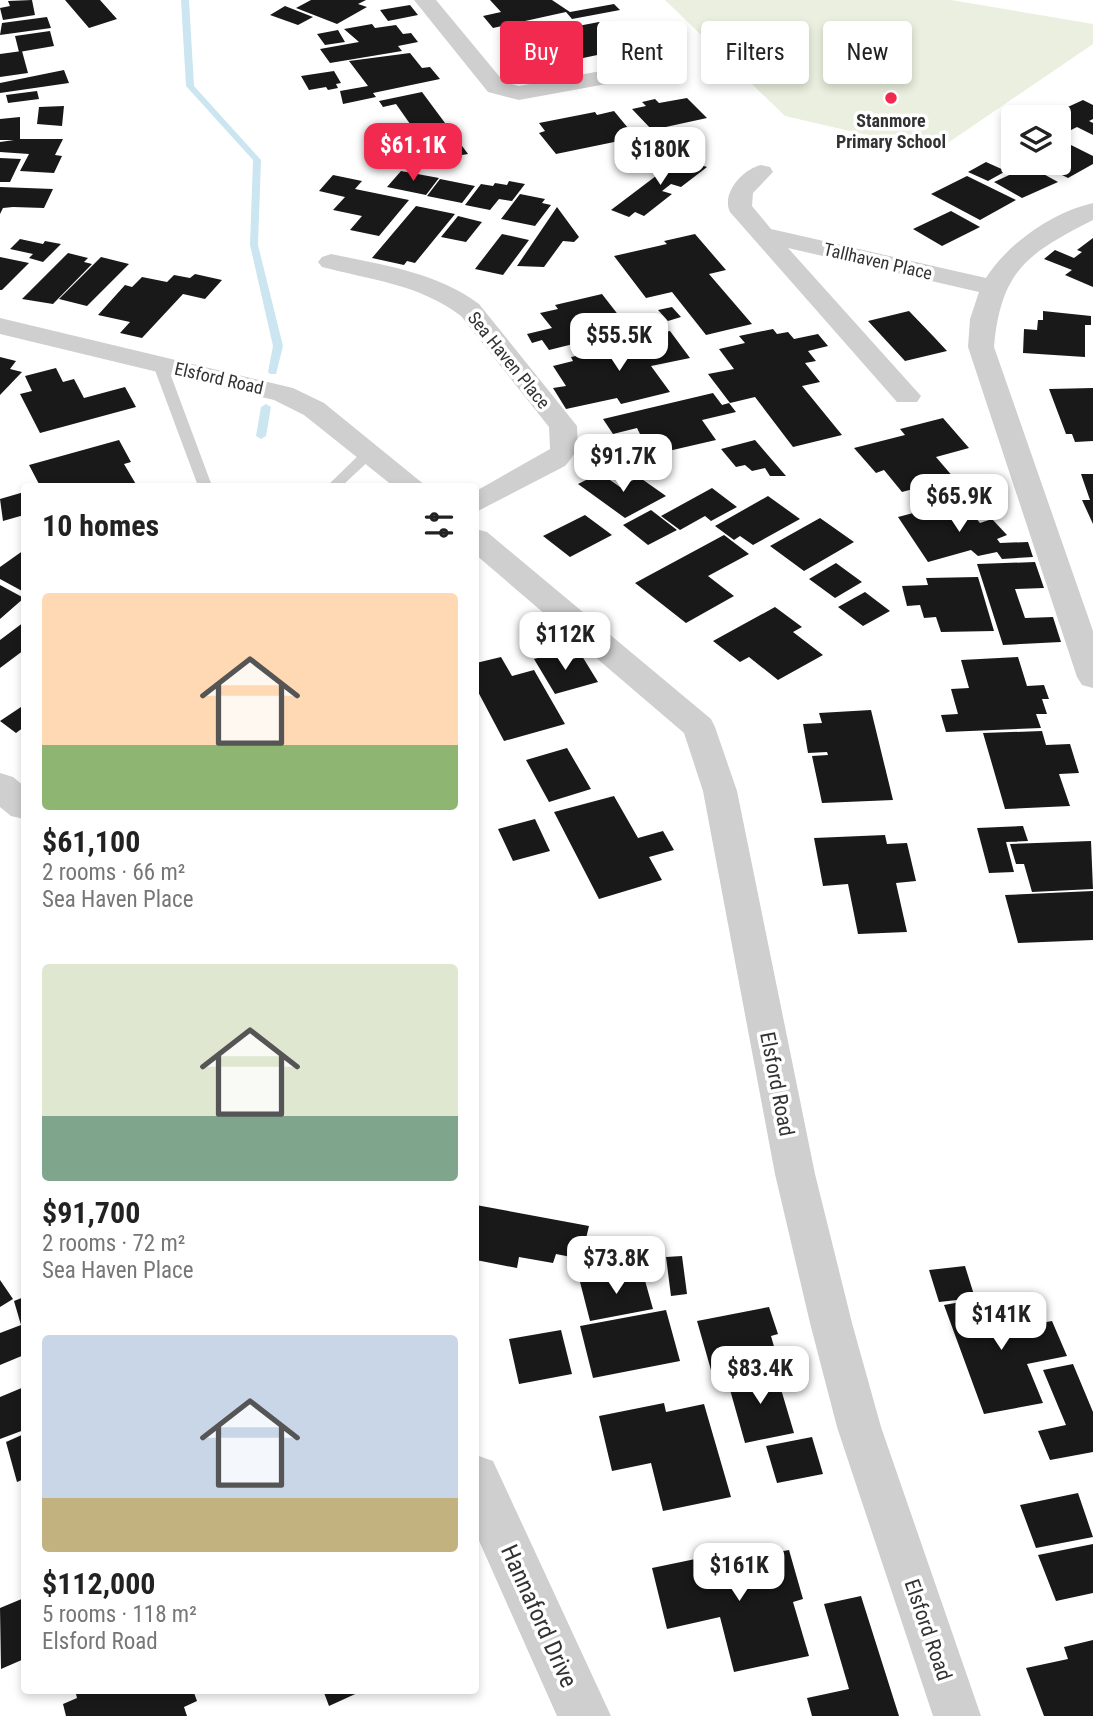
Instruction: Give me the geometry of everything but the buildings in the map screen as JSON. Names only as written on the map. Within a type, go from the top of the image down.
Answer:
[{"type":"street","points":[[425,0],[496,87],[502,90],[519,93],[597,79]]},
{"type":"street","name":"Tallhaven Place","points":[[761,172],[743,190],[737,204],[907,396]]},
{"type":"street","points":[[1093,210],[1023,250],[992,287],[986,300],[981,347],[1093,677]]},
{"type":"street","name":"Tallhaven Place","points":[[764,235],[992,287]]},
{"type":"street","name":"Sea Haven Place","points":[[331,262],[424,284],[452,295],[470,310],[563,426],[564,450],[555,460],[479,501]]},
{"type":"street","name":"Elsford Road","points":[[0,326],[252,385],[298,399],[407,483]]},
{"type":"street","name":"Elsford Road","points":[[479,541],[668,698],[699,727],[705,740],[720,791],[794,1174],[831,1324],[859,1427],[957,1716]]},
{"type":"street","points":[[0,786],[21,804]]},
{"type":"street","name":"Hannaford Drive","points":[[479,1485],[584,1716]]},
{"type":"lane","points":[[160,365],[204,483]]},
{"type":"lane","points":[[337,483],[369,453]]},
{"type":"green space","points":[[665,0],[951,0],[1093,24],[1093,44],[936,151],[785,116],[752,84],[809,84],[809,21],[701,21],[701,35]]},
{"type":"waterway","points":[[185,0],[190,86],[257,160],[254,245],[278,346],[273,372]]},
{"type":"waterway","points":[[261,436],[266,407]]},
{"type":"place","name":"Stanmore Primary School","points":[[891,98]]}]
